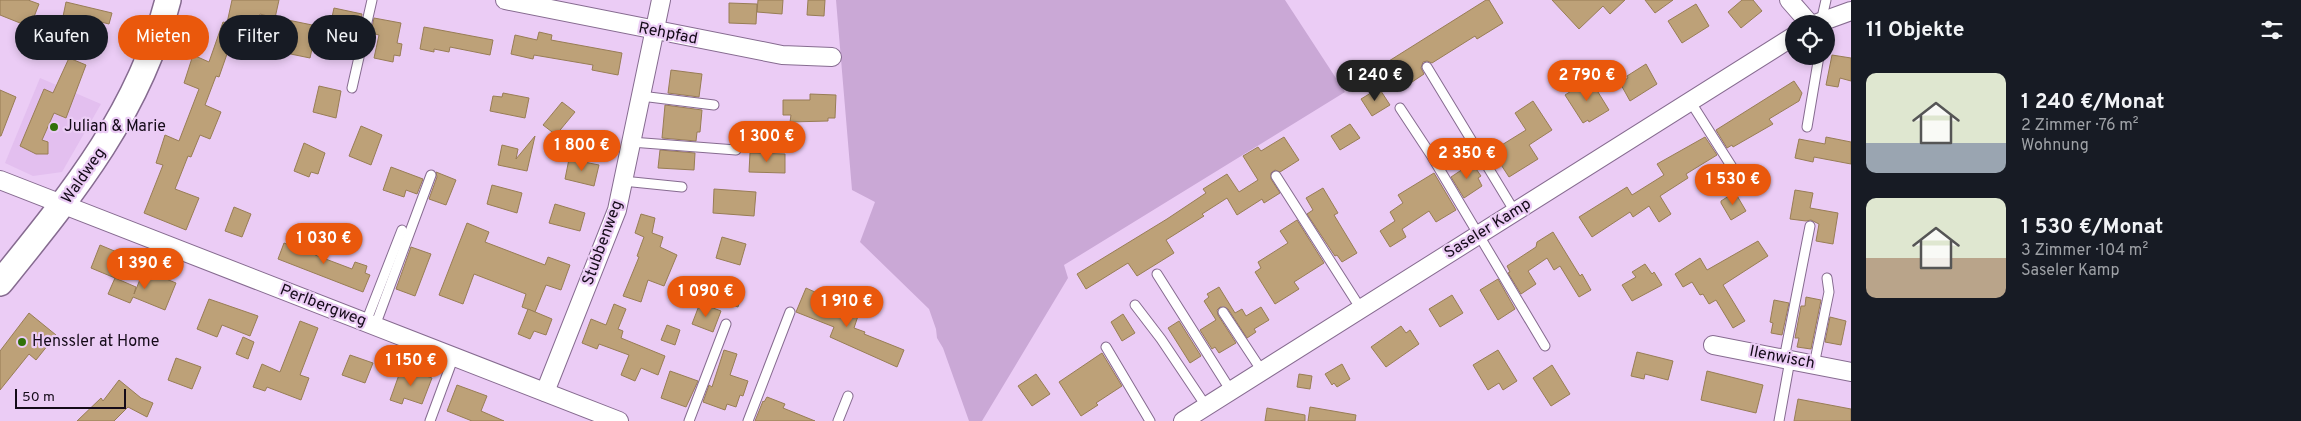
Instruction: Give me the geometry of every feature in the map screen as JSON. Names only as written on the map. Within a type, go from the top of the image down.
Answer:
[{"type":"main road","name":"Waldweg","points":[[0,283],[63,205],[107,143],[141,78],[168,0]]},
{"type":"street","name":"Rehpfad","points":[[504,0],[655,32],[782,55],[832,56]]},
{"type":"street","name":"Stubbenweg","points":[[545,392],[617,210],[661,0]]},
{"type":"street","points":[[1789,0],[1807,15]]},
{"type":"street","points":[[1835,16],[1851,11]]},
{"type":"street","name":"Saseler Kamp","points":[[1183,421],[1785,42]]},
{"type":"street","name":"Perlbergweg","points":[[0,180],[619,421]]},
{"type":"street","name":"Ilenwisch","points":[[1713,345],[1851,372]]},
{"type":"lane","points":[[352,88],[372,0]]},
{"type":"lane","points":[[1819,15],[1826,0]]},
{"type":"lane","points":[[1807,127],[1817,65]]},
{"type":"lane","points":[[1427,66],[1515,212]]},
{"type":"lane","points":[[641,96],[714,105]]},
{"type":"lane","points":[[1690,101],[1737,175]]},
{"type":"lane","points":[[1400,108],[1431,155],[1544,346]]},
{"type":"lane","points":[[632,142],[736,150]]},
{"type":"lane","points":[[370,324],[431,175]]},
{"type":"lane","points":[[1276,176],[1361,309]]},
{"type":"lane","points":[[623,181],[682,187]]},
{"type":"lane","points":[[1778,421],[1810,226]]},
{"type":"lane","points":[[370,324],[402,230]]},
{"type":"lane","points":[[1157,274],[1231,391]]},
{"type":"lane","points":[[1814,365],[1828,292],[1826,278]]},
{"type":"lane","points":[[1135,304],[1206,406]]},
{"type":"lane","points":[[748,421],[790,312]]},
{"type":"lane","points":[[1223,312],[1262,371]]},
{"type":"lane","points":[[689,421],[726,324]]},
{"type":"lane","points":[[1106,347],[1150,421]]},
{"type":"lane","points":[[430,421],[454,356]]},
{"type":"lane","points":[[838,421],[848,396]]},
{"type":"shaded area","points":[[836,0],[1285,0],[1345,92],[1064,265],[1068,278],[982,421],[969,421],[943,348],[937,338],[929,309],[860,242],[875,202],[852,190]]},
{"type":"shaded area","name":"Julian & Marie","points":[[40,78],[101,104],[62,172],[33,176],[5,163]]},
{"type":"building","points":[[0,0],[28,0],[39,4],[35,15],[15,15],[15,21],[0,15]]},
{"type":"building","points":[[232,0],[279,0],[276,15],[229,15]]},
{"type":"building","points":[[758,0],[783,0],[782,14],[757,12]]},
{"type":"building","points":[[808,0],[825,0],[824,16],[807,15]]},
{"type":"building","points":[[1486,0],[1489,0],[1503,23],[1477,39],[1475,36],[1432,63],[1423,62],[1421,68],[1424,74],[1409,84],[1402,73],[1382,85],[1373,71]]},
{"type":"building","points":[[1552,0],[1625,0],[1610,14],[1603,6],[1579,29]]},
{"type":"building","points":[[1645,0],[1673,0],[1655,13]]},
{"type":"building","points":[[1742,0],[1753,0],[1762,11],[1741,28],[1728,12]]},
{"type":"building","points":[[66,2],[112,13],[109,24],[108,15],[63,15]]},
{"type":"building","points":[[729,3],[757,4],[756,24],[729,23]]},
{"type":"building","points":[[1696,4],[1709,26],[1682,43],[1668,21]]},
{"type":"building","points":[[334,8],[362,14],[362,15],[332,15]]},
{"type":"building","points":[[376,18],[401,23],[397,43],[402,44],[400,56],[394,55],[393,62],[376,58],[379,35],[376,34]]},
{"type":"building","points":[[298,22],[308,24],[308,58],[298,56]]},
{"type":"building","points":[[424,27],[493,40],[490,55],[450,47],[449,52],[434,49],[434,52],[420,49]]},
{"type":"building","points":[[539,32],[552,35],[551,40],[622,53],[618,75],[592,70],[593,65],[534,55],[533,59],[511,54],[515,35],[537,40]]},
{"type":"building","points":[[219,33],[219,60],[225,60],[219,77],[216,76],[205,105],[221,112],[210,139],[200,135],[191,157],[188,156],[175,189],[199,198],[186,230],[144,213],[163,165],[156,163],[165,135],[179,141],[199,89],[184,83],[191,60],[209,62]]},
{"type":"building","points":[[1835,55],[1851,58],[1851,81],[1840,78],[1838,87],[1826,85],[1830,65],[1835,65]]},
{"type":"building","points":[[68,60],[74,60],[86,65],[66,118],[54,113],[42,140],[48,142],[48,154],[36,154],[20,146],[44,89],[53,93]]},
{"type":"building","points":[[1646,64],[1657,84],[1630,101],[1620,83],[1628,78],[1627,76]]},
{"type":"building","points":[[671,70],[702,74],[699,97],[668,93]]},
{"type":"building","points":[[1590,79],[1609,110],[1589,122],[1588,120],[1583,123],[1565,95]]},
{"type":"building","points":[[1794,81],[1802,93],[1799,101],[1769,119],[1773,124],[1733,147],[1732,145],[1727,148],[1716,130]]},
{"type":"building","points":[[319,86],[341,91],[336,118],[313,112]]},
{"type":"building","points":[[1379,88],[1390,105],[1372,116],[1361,99]]},
{"type":"building","points":[[0,90],[16,97],[1,136],[0,136]]},
{"type":"building","points":[[503,93],[529,98],[525,118],[490,111],[493,96],[502,97]]},
{"type":"building","points":[[810,94],[836,95],[835,118],[828,118],[828,121],[790,122],[791,115],[783,115],[783,100],[810,100]]},
{"type":"building","points":[[1533,101],[1552,130],[1529,145],[1538,159],[1509,177],[1492,151],[1526,130],[1515,113]]},
{"type":"building","points":[[562,102],[575,112],[556,135],[543,125]]},
{"type":"building","points":[[665,105],[702,110],[700,132],[697,132],[696,141],[662,138]]},
{"type":"building","points":[[1350,124],[1360,138],[1340,150],[1331,136]]},
{"type":"building","points":[[361,126],[382,135],[371,165],[349,156]]},
{"type":"building","points":[[535,136],[527,171],[498,165],[502,145],[518,149],[516,159]]},
{"type":"building","points":[[1284,137],[1299,160],[1280,172],[1275,170],[1271,173],[1271,179],[1280,193],[1264,203],[1262,199],[1237,215],[1227,198],[1202,214],[1204,216],[1166,240],[1174,253],[1137,276],[1128,263],[1086,289],[1077,274],[1206,193],[1203,189],[1227,174],[1239,192],[1258,180],[1243,156],[1258,147],[1261,151]]},
{"type":"building","points":[[1705,137],[1717,155],[1686,174],[1688,178],[1660,196],[1671,214],[1659,222],[1649,206],[1633,217],[1630,212],[1592,237],[1579,217],[1627,187],[1632,195],[1664,175],[1657,164]]},
{"type":"building","points":[[1826,137],[1851,142],[1851,164],[1814,157],[1813,162],[1795,158],[1799,139],[1825,144]]},
{"type":"building","points":[[304,143],[325,153],[318,174],[311,172],[309,177],[294,171]]},
{"type":"building","points":[[660,150],[695,153],[694,170],[658,168]]},
{"type":"building","points":[[750,153],[785,154],[785,173],[749,172]]},
{"type":"building","points":[[569,159],[599,165],[594,186],[565,179]]},
{"type":"building","points":[[1472,163],[1481,176],[1478,178],[1482,186],[1464,198],[1451,177]]},
{"type":"building","points":[[391,167],[423,179],[417,194],[406,190],[404,197],[383,190]]},
{"type":"building","points":[[436,172],[456,180],[446,205],[429,199],[437,177]]},
{"type":"building","points":[[1434,173],[1456,210],[1436,222],[1429,211],[1402,229],[1406,237],[1390,247],[1380,231],[1395,221],[1390,212],[1403,203],[1398,195]]},
{"type":"building","points":[[492,185],[522,193],[517,213],[487,204]]},
{"type":"building","points":[[1323,188],[1338,213],[1334,215],[1357,253],[1342,262],[1337,255],[1335,256],[1307,214],[1313,210],[1306,198]]},
{"type":"building","points":[[714,189],[756,192],[754,216],[713,213]]},
{"type":"building","points":[[1795,190],[1813,193],[1810,208],[1838,213],[1833,244],[1816,241],[1819,224],[1811,220],[1790,219]]},
{"type":"building","points":[[1732,194],[1733,196],[1736,194],[1746,211],[1731,220],[1721,201]]},
{"type":"building","points":[[555,204],[585,213],[580,231],[549,223]]},
{"type":"building","points":[[234,207],[251,214],[242,237],[225,231]]},
{"type":"building","points":[[641,214],[655,218],[652,233],[663,237],[660,247],[677,255],[664,286],[648,280],[641,302],[623,296],[639,257],[637,256],[644,237],[635,233]]},
{"type":"building","points":[[1297,220],[1324,263],[1294,282],[1299,289],[1275,304],[1255,272],[1261,268],[1258,262],[1288,243],[1280,231]]},
{"type":"building","points":[[467,223],[489,232],[485,242],[545,265],[548,257],[570,265],[561,290],[546,285],[535,312],[522,307],[526,294],[474,274],[463,304],[439,295]]},
{"type":"building","points":[[1553,232],[1580,276],[1582,274],[1591,290],[1579,297],[1560,266],[1554,270],[1547,258],[1528,271],[1536,284],[1521,294],[1508,273],[1510,272],[1507,266],[1536,247],[1537,242]]},
{"type":"building","points":[[722,237],[746,244],[740,265],[716,258]]},
{"type":"building","points":[[301,238],[319,245],[315,255],[352,269],[355,262],[367,266],[365,273],[370,275],[363,292],[278,259],[284,243],[297,248]]},
{"type":"building","points":[[1758,241],[1768,256],[1723,285],[1745,321],[1733,328],[1716,300],[1709,304],[1703,294],[1700,295],[1692,282],[1683,287],[1675,274],[1700,258],[1707,270]]},
{"type":"building","points":[[100,245],[124,255],[115,278],[91,268]]},
{"type":"building","points":[[411,247],[431,254],[415,296],[396,289]]},
{"type":"building","points":[[1645,264],[1652,274],[1654,272],[1662,285],[1632,301],[1622,285],[1636,277],[1632,272]]},
{"type":"building","points":[[144,270],[176,283],[165,310],[133,297],[130,303],[108,294],[115,278],[136,287],[134,294]]},
{"type":"building","points":[[1498,279],[1515,309],[1498,320],[1480,290]]},
{"type":"building","points":[[1219,287],[1235,313],[1242,309],[1246,316],[1261,307],[1269,320],[1254,329],[1256,332],[1247,338],[1228,309],[1220,307],[1217,310],[1218,315],[1236,343],[1219,353],[1215,347],[1212,349],[1200,330],[1216,320],[1204,301],[1209,297],[1207,294]]},
{"type":"building","points":[[727,288],[742,294],[738,307],[722,301]]},
{"type":"building","points":[[806,288],[826,297],[824,303],[858,316],[854,328],[904,350],[897,367],[830,337],[834,327],[796,312]]},
{"type":"building","points":[[1452,295],[1463,313],[1440,327],[1429,309]]},
{"type":"building","points":[[1806,297],[1821,300],[1811,349],[1797,347],[1799,338],[1795,338],[1801,306],[1805,306]]},
{"type":"building","points":[[209,299],[258,316],[250,336],[222,325],[217,337],[197,329]]},
{"type":"building","points":[[1774,300],[1789,303],[1782,335],[1771,333],[1773,323],[1770,322]]},
{"type":"building","points":[[700,303],[721,311],[713,332],[692,324]]},
{"type":"building","points":[[614,304],[626,309],[618,329],[623,331],[621,338],[665,356],[658,375],[641,368],[635,381],[621,375],[629,355],[599,344],[597,349],[582,343],[591,319],[606,325]]},
{"type":"building","points":[[528,309],[552,319],[546,335],[534,331],[530,339],[518,334]]},
{"type":"building","points":[[29,313],[56,335],[36,360],[29,354],[0,390],[0,351]]},
{"type":"building","points":[[1123,314],[1135,333],[1122,341],[1111,322]]},
{"type":"building","points":[[1830,317],[1846,321],[1841,345],[1825,342]]},
{"type":"building","points":[[300,321],[318,328],[300,375],[309,378],[301,400],[267,387],[265,391],[253,387],[262,364],[280,372]]},
{"type":"building","points":[[1179,321],[1201,356],[1190,363],[1168,328]]},
{"type":"building","points":[[667,325],[680,330],[675,345],[661,340]]},
{"type":"building","points":[[1401,326],[1406,333],[1410,330],[1419,344],[1386,367],[1371,347]]},
{"type":"building","points":[[243,337],[254,342],[248,359],[236,354]]},
{"type":"building","points":[[724,350],[737,354],[730,375],[748,381],[743,396],[740,395],[736,407],[727,404],[725,410],[703,402],[709,385],[712,387]]},
{"type":"building","points":[[1498,350],[1517,381],[1503,390],[1499,383],[1488,390],[1473,365]]},
{"type":"building","points":[[1637,352],[1673,361],[1668,380],[1645,374],[1644,379],[1631,376]]},
{"type":"building","points":[[1102,353],[1122,386],[1096,403],[1098,405],[1081,416],[1059,382]]},
{"type":"building","points":[[350,355],[373,363],[365,383],[342,375]]},
{"type":"building","points":[[176,358],[201,367],[192,389],[168,380]]},
{"type":"building","points":[[1342,364],[1350,379],[1337,387],[1334,383],[1332,385],[1325,374]]},
{"type":"building","points":[[1552,365],[1570,394],[1551,406],[1533,378]]},
{"type":"building","points":[[406,369],[432,378],[422,404],[404,398],[402,404],[390,400],[400,372],[405,374]]},
{"type":"building","points":[[670,371],[698,381],[686,407],[661,398]]},
{"type":"building","points":[[1707,371],[1763,385],[1756,413],[1701,400]]},
{"type":"building","points":[[1036,374],[1050,394],[1032,406],[1018,386]]},
{"type":"building","points":[[1299,374],[1312,376],[1310,389],[1297,387]]},
{"type":"building","points":[[119,380],[141,398],[153,403],[147,417],[128,407],[114,421],[77,421],[101,398],[103,401]]},
{"type":"building","points":[[457,385],[487,396],[481,411],[504,421],[472,421],[447,411]]},
{"type":"building","points":[[767,397],[785,404],[783,408],[815,421],[755,421],[763,401]]},
{"type":"building","points":[[1798,399],[1851,409],[1851,421],[1794,421]]},
{"type":"building","points":[[1310,407],[1356,415],[1355,421],[1308,421]]},
{"type":"building","points":[[1267,408],[1305,415],[1305,421],[1265,421]]},
{"type":"place","name":"Julian & Marie","points":[[54,127]]},
{"type":"place","name":"Henssler at Home","points":[[22,342]]}]
